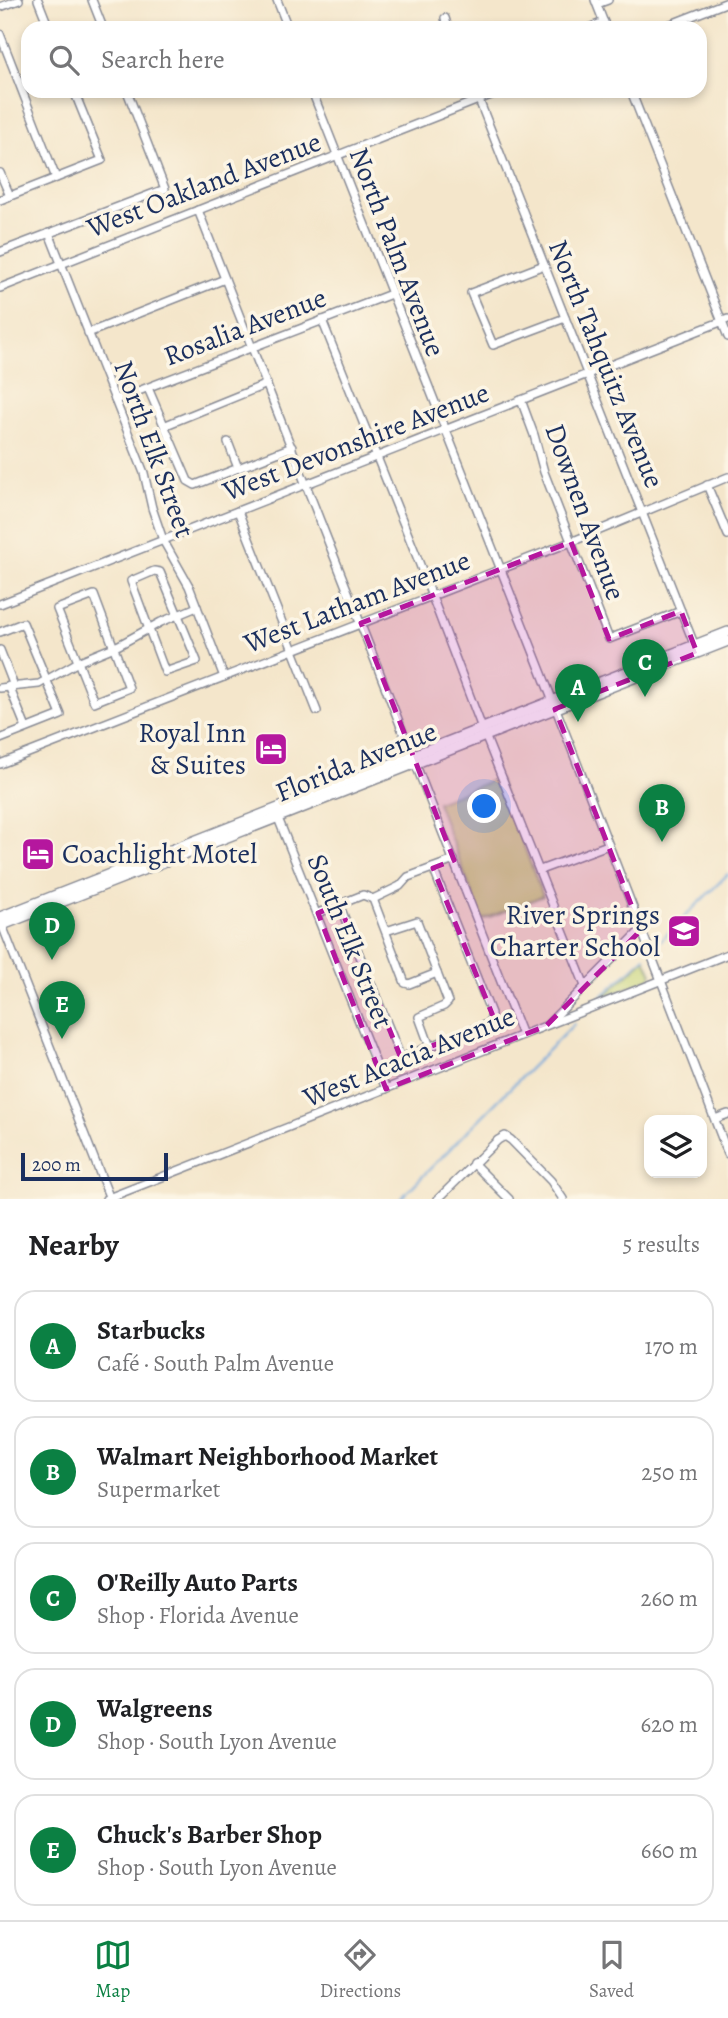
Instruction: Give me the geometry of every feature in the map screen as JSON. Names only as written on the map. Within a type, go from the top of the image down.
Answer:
[{"type":"main road","name":"Florida Avenue","points":[[1,922],[113,881],[276,813],[696,649],[728,632]]},
{"type":"main road","name":"Florida Avenue","points":[[554,705],[611,678],[728,641]]},
{"type":"main road","name":"Florida Avenue","points":[[1,922],[183,845],[276,813]]},
{"type":"main road","points":[[113,881],[179,851],[184,848],[183,845]]},
{"type":"street","points":[[0,8],[19,0]]},
{"type":"street","points":[[38,0],[46,21]]},
{"type":"street","points":[[92,0],[100,21]]},
{"type":"street","points":[[277,0],[285,21]]},
{"type":"street","points":[[603,21],[596,2],[608,0]]},
{"type":"street","points":[[679,21],[728,2]]},
{"type":"street","points":[[0,34],[21,87]]},
{"type":"street","points":[[25,98],[57,178]]},
{"type":"street","points":[[0,200],[102,160],[77,98]]},
{"type":"street","points":[[0,252],[165,189],[130,98]]},
{"type":"street","name":"North Palm Avenue","points":[[315,98],[728,1154]]},
{"type":"street","name":"West Oakland Avenue","points":[[0,288],[484,98]]},
{"type":"street","points":[[634,98],[725,321],[728,337]]},
{"type":"street","name":"North Tahquitz Avenue","points":[[479,100],[696,649]]},
{"type":"street","points":[[0,173],[10,196]]},
{"type":"street","points":[[198,210],[252,347],[264,385],[292,447],[415,759],[451,861],[522,1035]]},
{"type":"street","name":"North Elk Street","points":[[49,233],[144,473],[163,540],[189,586],[224,677]]},
{"type":"street","points":[[544,265],[471,293],[494,345],[565,318]]},
{"type":"street","points":[[88,333],[225,279]]},
{"type":"street","name":"Rosalia Avenue","points":[[115,400],[391,293]]},
{"type":"street","points":[[322,320],[585,986]]},
{"type":"street","name":"West Devonshire Avenue","points":[[0,604],[725,321]]},
{"type":"street","points":[[166,425],[264,385]]},
{"type":"street","points":[[148,387],[188,481],[195,485],[292,447]]},
{"type":"street","name":"Downen Avenue","points":[[521,400],[570,542],[610,639],[681,611]]},
{"type":"street","points":[[228,442],[238,468]]},
{"type":"street","name":"West Latham Avenue","points":[[0,764],[570,542],[728,477]]},
{"type":"street","points":[[707,485],[728,535]]},
{"type":"street","points":[[238,511],[317,711]]},
{"type":"street","points":[[154,571],[160,572],[178,615],[197,661],[165,672],[147,630],[131,581],[154,571]]},
{"type":"street","points":[[94,595],[113,648],[129,688],[94,702],[57,609],[94,595]]},
{"type":"street","points":[[0,688],[39,684],[78,662],[197,607]]},
{"type":"street","points":[[0,632],[23,623],[61,715],[0,739]]},
{"type":"street","points":[[0,650],[26,728]]},
{"type":"street","name":"South Elk Street","points":[[276,813],[386,1089]]},
{"type":"street","points":[[541,870],[608,845]]},
{"type":"street","points":[[373,899],[400,886],[408,877],[451,861]]},
{"type":"street","points":[[339,904],[401,1058],[430,1047],[491,1020],[491,1013],[433,868]]},
{"type":"street","points":[[318,913],[363,895],[373,899],[405,983],[409,985],[437,973]]},
{"type":"street","points":[[386,931],[417,921],[448,1002],[419,1017],[430,1047]]},
{"type":"street","points":[[1,922],[109,1199]]},
{"type":"street","points":[[546,1026],[641,930]]},
{"type":"street","name":"West Acacia Avenue","points":[[109,1199],[728,954]]},
{"type":"street","points":[[715,1119],[728,1114]]},
{"type":"street","points":[[438,1199],[473,1163],[505,1136],[551,1181],[563,1199]]},
{"type":"street","points":[[473,1163],[509,1199]]},
{"type":"highlighted area","points":[[571,542],[609,639],[681,611],[697,653],[555,709],[641,930],[546,1026],[386,1089],[318,913],[339,904],[401,1058],[495,1021],[433,868],[454,860],[361,623]]},
{"type":"green space","points":[[498,778],[543,896],[482,920],[437,802]]},
{"type":"green space","points":[[645,959],[652,974],[649,979],[602,998]]},
{"type":"waterway","points":[[654,947],[728,874]]},
{"type":"waterway","points":[[601,997],[645,957]]},
{"type":"waterway","points":[[400,1199],[574,1024]]},
{"type":"place","name":"O'Reilly Auto Parts","points":[[645,697]]},
{"type":"place","name":"Starbucks","points":[[578,722]]},
{"type":"place","name":"Royal Inn & Suites","points":[[271,749]]},
{"type":"place","name":"Walmart Neighborhood Market","points":[[662,842]]},
{"type":"place","name":"Coachlight Motel","points":[[38,854]]},
{"type":"place","name":"River Springs Charter School","points":[[684,931]]},
{"type":"place","name":"Walgreens","points":[[52,960]]},
{"type":"place","name":"Chuck's Barber Shop","points":[[62,1039]]}]
